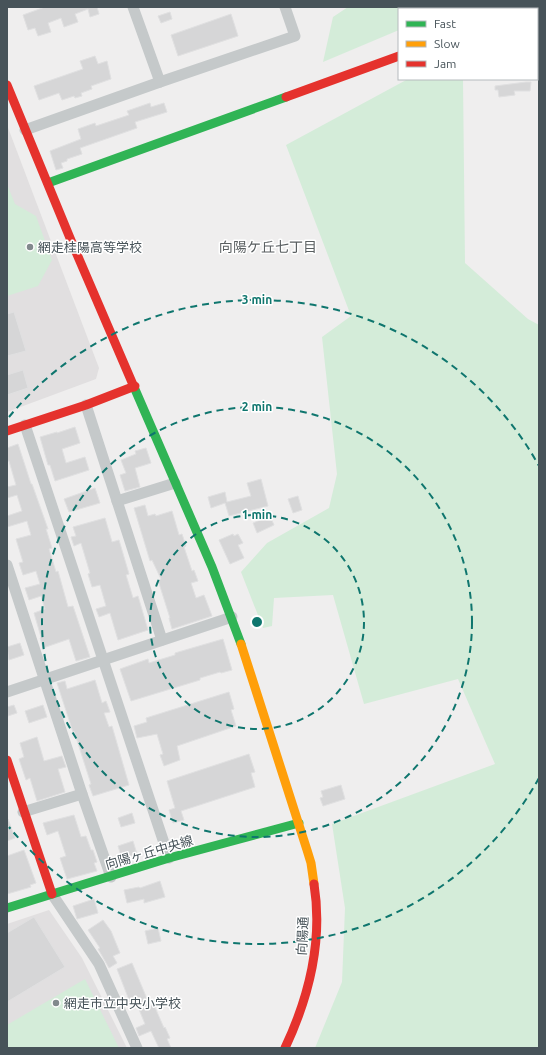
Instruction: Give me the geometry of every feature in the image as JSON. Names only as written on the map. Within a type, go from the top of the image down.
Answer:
[{"type":"street","points":[[133,7],[160,82]]},
{"type":"street","points":[[25,130],[295,36],[285,7]]},
{"type":"street","points":[[48,183],[398,56]]},
{"type":"street","name":"向陽通","points":[[7,85],[232,617],[310,861],[315,890],[317,920],[315,955],[308,989],[293,1034],[285,1048]]},
{"type":"street","points":[[7,431],[86,405],[135,386]]},
{"type":"street","points":[[86,405],[162,640]]},
{"type":"street","points":[[26,426],[169,858]]},
{"type":"street","points":[[117,501],[175,483]]},
{"type":"street","points":[[7,565],[82,794],[111,877]]},
{"type":"street","points":[[7,692],[232,617]]},
{"type":"street","points":[[7,760],[23,812],[52,894],[99,964],[137,1048]]},
{"type":"street","points":[[23,812],[82,794]]},
{"type":"street","name":"向陽ヶ丘中央線","points":[[7,908],[169,858],[299,823]]},
{"type":"shaded area","name":"網走桂陽高等学校","points":[[7,125],[99,368],[96,379],[7,412]]},
{"type":"shaded area","name":"網走市立中央小学校","points":[[49,910],[82,958],[127,1048],[7,1048],[7,924]]},
{"type":"green space","points":[[348,7],[435,7],[398,8],[398,30],[323,62],[333,17]]},
{"type":"green space","points":[[406,80],[463,80],[465,263],[528,319],[539,325],[539,1048],[315,1048],[342,982],[345,908],[332,824],[495,764],[458,679],[364,704],[333,595],[274,598],[272,626],[263,628],[241,572],[267,543],[329,508],[337,474],[322,337],[351,316],[286,145]]},
{"type":"green space","points":[[7,184],[15,204],[36,216],[52,260],[38,286],[7,296]]},
{"type":"green space","points":[[85,979],[119,1048],[7,1048],[7,1025]]},
{"type":"building","points":[[45,7],[97,7],[99,14],[90,17],[88,9],[75,14],[78,22],[64,27],[61,18],[48,23],[51,32],[38,36],[35,28],[28,30],[23,15]]},
{"type":"building","points":[[170,12],[172,19],[161,23],[158,16]]},
{"type":"building","points":[[231,14],[238,36],[178,56],[171,35]]},
{"type":"building","points":[[95,56],[98,64],[107,61],[111,79],[91,86],[92,89],[81,93],[82,96],[75,98],[74,96],[62,100],[59,93],[39,100],[34,86],[83,69],[80,61]]},
{"type":"building","points":[[531,82],[530,91],[514,91],[515,95],[499,97],[498,90],[495,90],[495,86]]},
{"type":"building","points":[[150,103],[151,107],[164,103],[167,112],[135,122],[137,128],[80,148],[82,154],[67,159],[67,161],[61,163],[63,168],[56,170],[50,151],[81,139],[78,129],[95,123],[96,126],[129,115],[127,111]]},
{"type":"building","points":[[14,312],[26,351],[7,356],[7,314]]},
{"type":"building","points":[[23,370],[28,388],[7,395],[7,375]]},
{"type":"building","points":[[75,427],[80,443],[62,449],[66,463],[85,457],[89,470],[55,481],[50,465],[48,465],[40,437]]},
{"type":"building","points":[[18,444],[48,529],[46,529],[52,548],[49,549],[56,572],[58,571],[68,607],[73,606],[90,657],[76,661],[69,639],[43,648],[34,613],[45,609],[41,596],[29,600],[25,588],[40,584],[36,571],[23,575],[19,563],[23,562],[16,539],[31,535],[27,521],[7,527],[7,516],[22,511],[17,495],[7,498],[7,487],[16,485],[9,461],[7,461],[7,448]]},
{"type":"building","points":[[146,448],[151,463],[135,468],[140,487],[125,491],[120,475],[126,473],[121,460],[136,454],[135,451]]},
{"type":"building","points":[[261,479],[268,506],[229,516],[225,503],[211,508],[208,497],[225,492],[227,502],[251,496],[247,483]]},
{"type":"building","points":[[95,488],[100,503],[69,512],[64,499]]},
{"type":"building","points":[[298,496],[302,510],[293,513],[288,499]]},
{"type":"building","points":[[145,505],[148,516],[155,514],[156,516],[172,511],[179,535],[182,534],[186,546],[184,547],[192,571],[194,570],[198,581],[191,583],[196,598],[204,595],[212,616],[172,629],[158,580],[161,579],[152,560],[150,561],[134,508]]},
{"type":"building","points":[[270,516],[274,525],[257,533],[253,523]]},
{"type":"building","points":[[105,518],[112,542],[119,540],[129,574],[126,575],[133,598],[138,596],[148,630],[118,640],[110,613],[99,617],[96,609],[106,606],[100,585],[92,587],[88,574],[90,573],[81,543],[74,546],[71,537],[76,536],[73,527]]},
{"type":"building","points":[[233,534],[234,536],[238,534],[243,543],[238,545],[244,558],[230,564],[219,540]]},
{"type":"building","points":[[223,639],[232,670],[200,678],[200,680],[131,701],[120,669],[148,659],[149,663],[175,655],[175,653]]},
{"type":"building","points":[[20,643],[24,655],[9,660],[7,647]]},
{"type":"building","points":[[95,680],[102,703],[106,701],[110,712],[104,713],[109,727],[112,726],[129,785],[93,796],[89,785],[91,784],[57,683],[65,681],[67,689]]},
{"type":"building","points":[[229,692],[234,709],[231,710],[236,726],[177,746],[180,760],[164,766],[160,755],[163,754],[157,734],[137,738],[134,726],[147,722],[146,718]]},
{"type":"building","points":[[14,705],[17,713],[8,716],[7,707]]},
{"type":"building","points":[[43,705],[47,717],[29,723],[25,711]]},
{"type":"building","points":[[37,737],[44,761],[62,756],[66,767],[58,769],[65,792],[37,801],[30,778],[26,780],[19,759],[24,757],[20,743]]},
{"type":"building","points":[[249,754],[255,772],[251,773],[255,787],[181,811],[184,820],[173,823],[169,810],[175,808],[167,781]]},
{"type":"building","points":[[341,785],[345,799],[323,806],[320,798],[323,797],[321,791]]},
{"type":"building","points":[[132,813],[135,823],[121,827],[118,818]]},
{"type":"building","points":[[74,815],[81,837],[86,836],[91,850],[93,850],[97,862],[94,863],[97,871],[67,879],[60,858],[66,856],[58,831],[47,835],[43,823]]},
{"type":"building","points":[[7,819],[15,838],[7,841]]},
{"type":"building","points":[[133,841],[137,854],[122,859],[118,846]]},
{"type":"building","points":[[24,850],[36,883],[30,885],[31,887],[7,894],[7,856]]},
{"type":"building","points":[[160,881],[165,897],[144,903],[144,899],[127,903],[124,890],[140,888]]},
{"type":"building","points":[[94,899],[98,913],[77,919],[73,906]]},
{"type":"building","points":[[34,917],[65,967],[7,1002],[7,933]]},
{"type":"building","points":[[103,920],[111,931],[120,953],[113,956],[117,963],[109,968],[98,949],[100,948],[88,930]]},
{"type":"building","points":[[158,928],[161,941],[148,944],[145,931]]},
{"type":"building","points":[[132,963],[150,1006],[154,1005],[164,1028],[165,1027],[170,1038],[167,1039],[171,1048],[159,1048],[151,1031],[139,1036],[136,1028],[145,1024],[136,1002],[131,1005],[117,969]]},
{"type":"traffic: fast","points":[[48,183],[286,97]]},
{"type":"traffic: fast","points":[[134,387],[212,567],[241,644]]},
{"type":"traffic: fast","points":[[7,908],[169,858],[299,823]]},
{"type":"traffic: slow","points":[[241,644],[311,863],[314,884]]},
{"type":"traffic: jam","points":[[286,97],[398,56]]},
{"type":"traffic: jam","points":[[7,85],[70,238],[134,387]]},
{"type":"traffic: jam","points":[[7,431],[86,405],[135,386]]},
{"type":"traffic: jam","points":[[7,760],[52,894]]},
{"type":"traffic: jam","points":[[285,1048],[301,1009],[312,968],[317,926],[314,884]]},
{"type":"place","name":"網走桂陽高等学校","points":[[30,247]]},
{"type":"place","name":"網走市立中央小学校","points":[[56,1003]]},
{"type":"district","name":"向陽ケ丘七丁目","points":[[268,247]]}]
